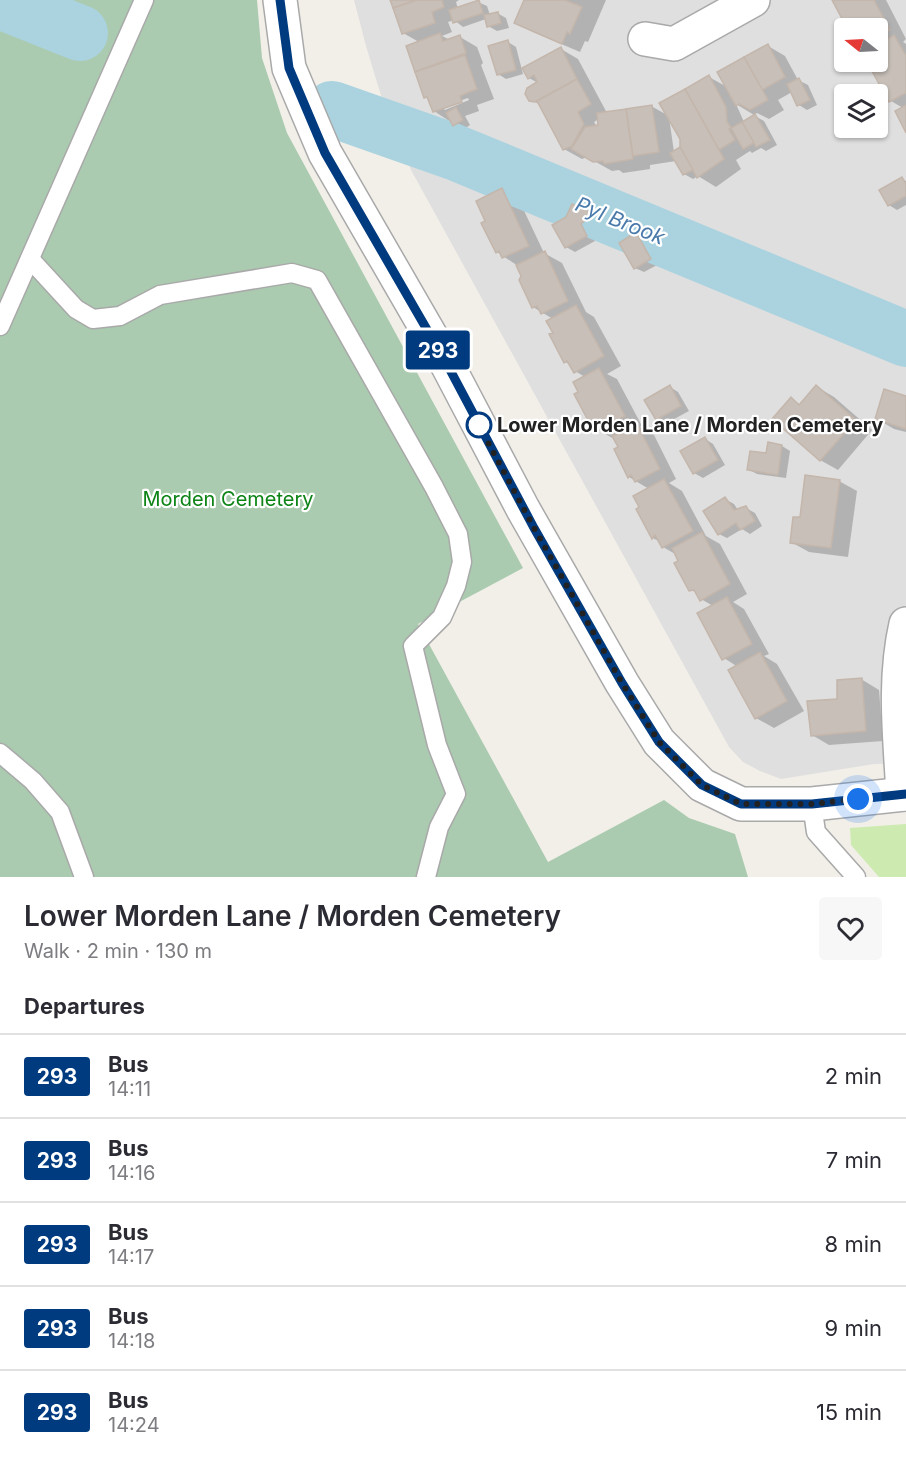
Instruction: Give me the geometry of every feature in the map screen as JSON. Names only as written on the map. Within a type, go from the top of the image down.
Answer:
[{"type":"street","points":[[280,0],[289,68],[325,153],[448,366],[523,509],[622,683],[659,742],[702,785],[741,804],[798,805],[905,794],[897,696],[900,649],[906,624]]},
{"type":"street","points":[[645,39],[674,44],[753,0]]},
{"type":"lane","points":[[0,326],[144,0]]},
{"type":"lane","points":[[30,259],[76,309],[93,320],[120,316],[160,295],[292,273],[317,280],[434,487],[458,534],[462,562],[456,586],[442,617],[413,646],[436,745],[456,794],[439,827],[426,877]]},
{"type":"lane","points":[[0,753],[33,781],[60,812],[84,877]]},
{"type":"lane","points":[[798,805],[816,832],[856,877]]},
{"type":"shaded area","points":[[354,0],[906,0],[906,763],[874,764],[781,779],[743,762],[729,747],[411,170],[383,102]]},
{"type":"green space","name":"Morden Cemetery","points":[[7,0],[257,0],[262,58],[287,133],[523,568],[418,624],[548,862],[664,800],[689,818],[735,834],[748,877],[0,877],[0,11]]},
{"type":"green space","points":[[906,824],[906,877],[879,877],[851,845],[850,828]]},
{"type":"building","points":[[390,0],[417,0],[393,8]]},
{"type":"building","points":[[417,0],[442,0],[444,7],[432,12],[435,23],[402,34],[393,8]]},
{"type":"building","points":[[479,0],[483,13],[453,23],[449,10]]},
{"type":"building","points":[[524,0],[565,0],[582,7],[570,34],[567,32],[562,44],[514,23]]},
{"type":"building","points":[[832,0],[874,0],[884,18],[842,18]]},
{"type":"building","points":[[498,12],[501,23],[487,27],[484,15]]},
{"type":"building","points":[[440,33],[443,41],[460,35],[466,53],[415,72],[406,46]]},
{"type":"building","points":[[894,35],[906,56],[906,93],[889,102],[888,84],[879,84],[872,72],[888,72],[888,39]]},
{"type":"building","points":[[508,40],[516,70],[497,75],[488,46]]},
{"type":"building","points":[[768,44],[785,77],[762,90],[744,57]]},
{"type":"building","points":[[561,47],[577,79],[535,102],[529,101],[525,94],[527,88],[537,82],[534,75],[528,79],[522,68]]},
{"type":"building","points":[[465,55],[477,89],[460,96],[462,102],[433,112],[427,97],[424,98],[415,72]]},
{"type":"building","points":[[744,57],[768,100],[750,110],[739,104],[736,106],[717,72]]},
{"type":"building","points":[[709,75],[726,107],[727,121],[731,128],[729,129],[735,140],[719,150],[685,89]]},
{"type":"building","points":[[799,78],[810,100],[797,106],[787,84]]},
{"type":"building","points":[[577,79],[591,104],[578,112],[584,124],[572,146],[563,150],[537,101]]},
{"type":"building","points":[[685,89],[724,159],[697,178],[680,147],[680,139],[659,103]]},
{"type":"building","points":[[652,105],[659,152],[633,156],[626,109]]},
{"type":"building","points":[[906,105],[906,133],[895,111]]},
{"type":"building","points":[[456,107],[463,120],[453,126],[446,113]]},
{"type":"building","points":[[626,109],[633,159],[604,164],[603,161],[593,162],[571,149],[585,127],[598,125],[597,113]]},
{"type":"building","points":[[755,114],[770,140],[756,147],[742,122]]},
{"type":"building","points":[[742,122],[754,143],[743,149],[731,128]]},
{"type":"building","points":[[680,147],[693,170],[683,175],[670,153]]},
{"type":"building","points":[[902,177],[906,184],[906,196],[888,206],[879,190]]},
{"type":"building","points":[[502,188],[529,246],[502,258],[499,251],[496,253],[481,223],[485,221],[476,201]]},
{"type":"building","points":[[572,204],[593,213],[581,224],[587,236],[565,248],[552,225],[566,217]]},
{"type":"building","points":[[636,232],[651,259],[634,269],[619,243]]},
{"type":"building","points":[[545,251],[568,301],[541,314],[537,306],[532,308],[519,280],[521,276],[516,265]]},
{"type":"building","points":[[576,305],[604,356],[574,373],[567,361],[564,363],[549,334],[553,333],[546,321]]},
{"type":"building","points":[[599,368],[625,416],[597,431],[593,423],[590,424],[574,394],[578,392],[573,382]]},
{"type":"building","points":[[670,385],[681,406],[656,420],[644,400]]},
{"type":"building","points":[[816,385],[856,420],[820,461],[772,419],[791,397],[799,405]]},
{"type":"building","points":[[884,389],[906,396],[906,429],[875,419]]},
{"type":"building","points":[[637,424],[660,469],[635,482],[631,475],[628,478],[614,449],[618,447],[612,436]]},
{"type":"building","points":[[705,437],[718,460],[693,474],[680,451]]},
{"type":"building","points":[[768,442],[782,445],[778,475],[747,470],[750,451],[766,453]]},
{"type":"building","points":[[805,475],[840,480],[831,548],[790,543],[793,517],[800,517]]},
{"type":"building","points":[[664,479],[693,531],[662,548],[655,535],[652,539],[636,509],[639,507],[633,496]]},
{"type":"building","points":[[725,497],[734,510],[746,506],[755,521],[740,530],[736,523],[718,535],[703,511]]},
{"type":"building","points":[[702,532],[730,584],[700,601],[694,590],[689,591],[674,563],[678,561],[672,548]]},
{"type":"building","points":[[727,597],[752,644],[722,660],[697,613]]},
{"type":"building","points":[[760,652],[787,701],[755,719],[728,670]]},
{"type":"building","points":[[862,678],[866,731],[811,736],[807,701],[837,699],[837,680]]},
{"type":"waterway","name":"Pyl Brook","points":[[0,1],[80,33]]},
{"type":"waterway","name":"Pyl Brook","points":[[332,109],[454,152],[906,339]]},
{"type":"bus line","name":"293","points":[[280,0],[289,68],[325,153],[448,366],[523,509],[622,683],[659,742],[702,785],[741,804],[812,804],[906,794]]},
{"type":"place","name":"Lower Morden Lane / Morden Cemetery","points":[[479,425]]},
{"type":"route","points":[[479,425],[476,420],[523,509],[622,683],[659,742],[702,785],[741,804],[812,804],[858,799]]}]
